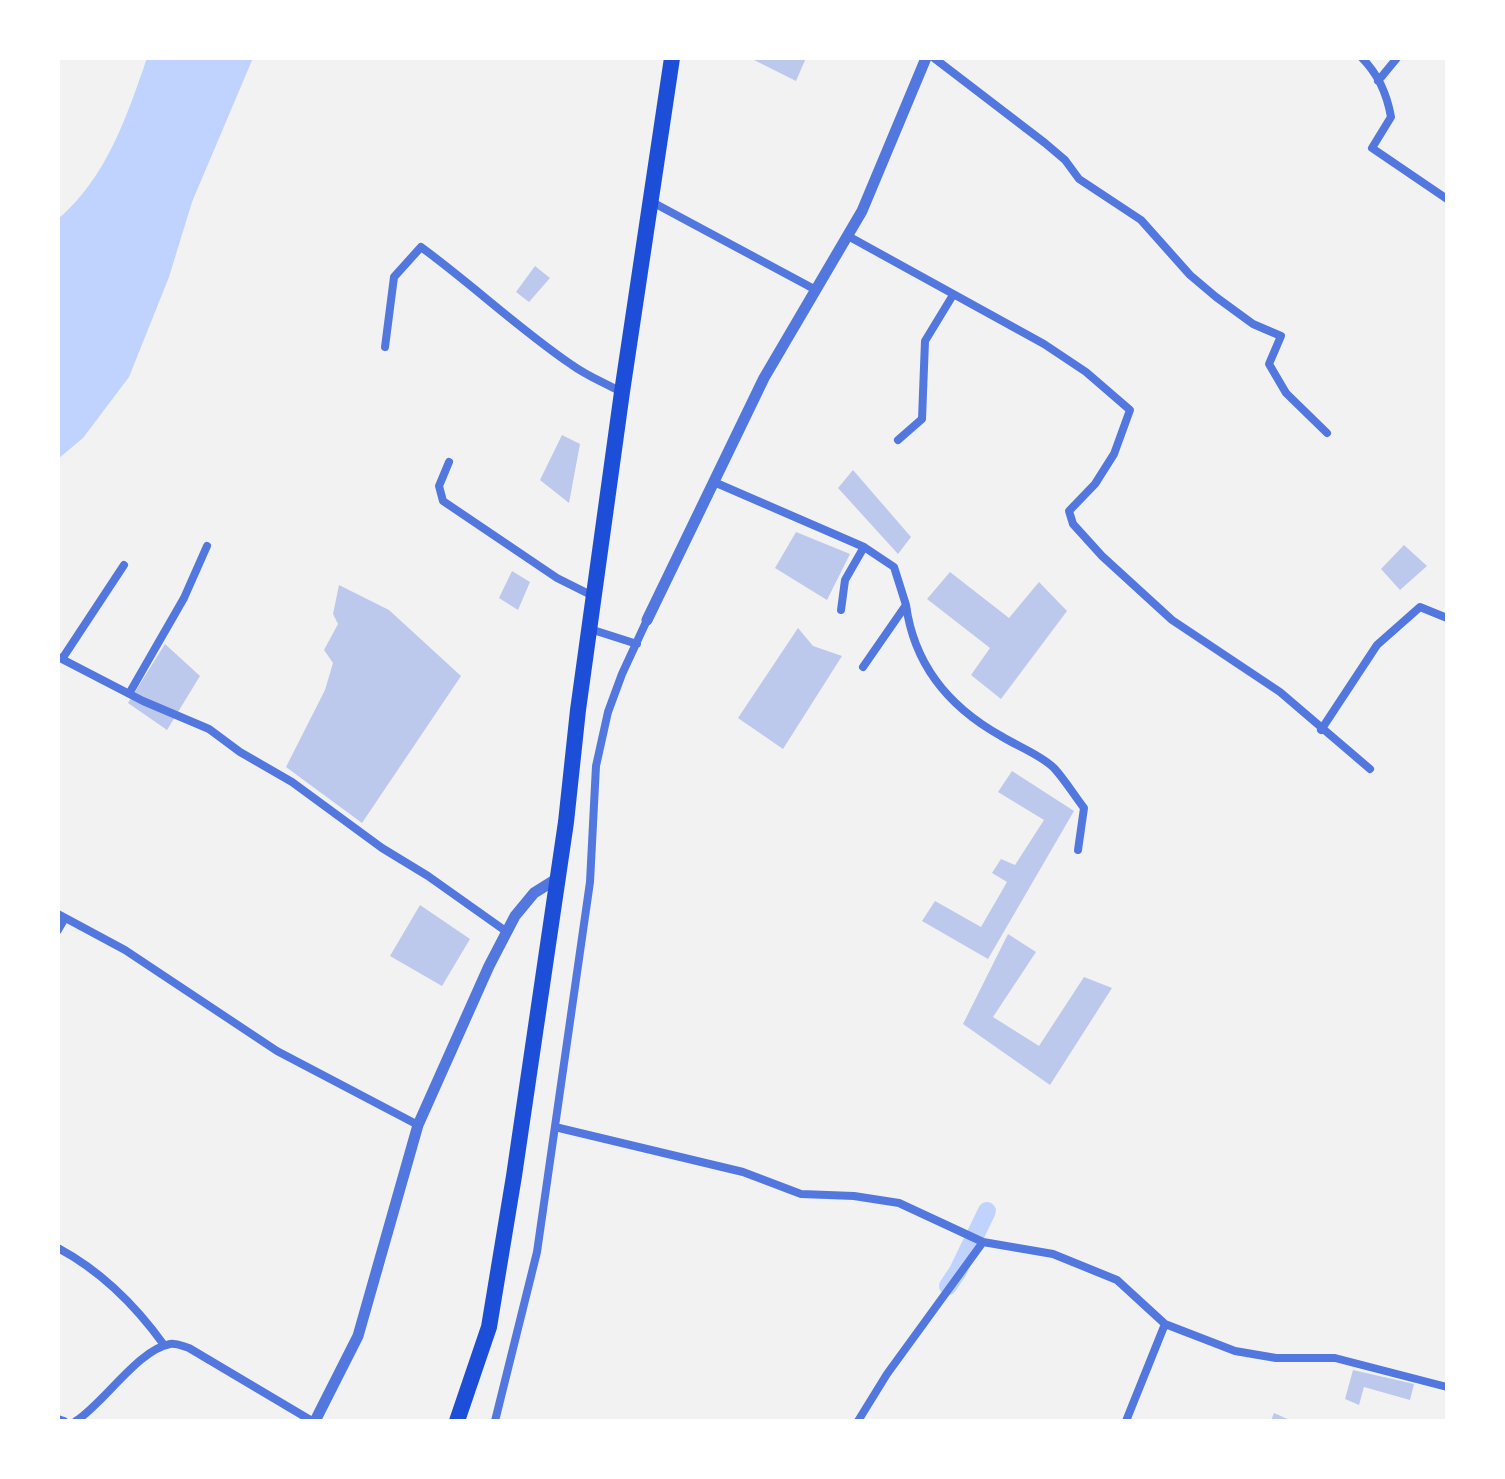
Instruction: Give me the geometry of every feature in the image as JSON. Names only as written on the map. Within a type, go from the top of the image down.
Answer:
[{"type":"highway","points":[[457,1421],[489,1327],[558,878],[589,629],[672,58]]},
{"type":"street","points":[[495,1421],[537,1252],[590,882],[596,766],[608,712],[647,620],[764,378],[862,211],[926,58]]},
{"type":"street","points":[[934,58],[1045,143],[1065,160],[1079,179],[1141,220],[1190,275],[1216,297],[1253,324],[1281,336],[1269,364],[1286,393],[1327,433]]},
{"type":"street","points":[[1362,58],[1388,98],[1391,117],[1372,148],[1447,199]]},
{"type":"street","points":[[1378,81],[1397,58]]},
{"type":"street","points":[[651,202],[816,290]]},
{"type":"street","points":[[848,236],[1044,344],[1086,372],[1130,410],[1114,454],[1095,484],[1069,511],[1073,524],[1126,580],[1172,620],[1280,692],[1370,769]]},
{"type":"street","points":[[385,347],[394,277],[421,247],[466,279],[516,323],[575,367],[622,392]]},
{"type":"street","points":[[898,440],[922,419],[925,341],[953,295]]},
{"type":"street","points":[[449,462],[439,486],[443,501],[557,578],[594,596]]},
{"type":"street","points":[[714,482],[864,547],[894,567],[906,605],[909,631],[927,671],[962,710],[991,731],[1053,766],[1084,808],[1078,850]]},
{"type":"street","points":[[130,692],[184,598],[207,546]]},
{"type":"street","points":[[841,610],[845,580],[864,547]]},
{"type":"street","points":[[124,565],[60,658],[143,701],[209,729],[240,752],[292,782],[382,848],[428,876],[507,932]]},
{"type":"street","points":[[863,667],[906,605]]},
{"type":"street","points":[[1321,730],[1377,645],[1420,607],[1447,618]]},
{"type":"street","points":[[589,629],[637,644]]},
{"type":"street","points":[[573,759],[596,766]]},
{"type":"street","points":[[76,1421],[139,1362],[164,1345],[175,1343],[189,1348],[313,1421],[358,1336],[418,1125],[489,966],[507,932],[534,893],[558,878]]},
{"type":"street","points":[[58,930],[62,916],[125,950],[277,1051],[418,1125]]},
{"type":"street","points":[[555,1127],[743,1172],[801,1194],[854,1196],[899,1203],[981,1241],[1053,1254],[1117,1280],[1165,1324],[1235,1351],[1276,1358],[1335,1358],[1447,1387]]},
{"type":"street","points":[[858,1421],[887,1374],[981,1241]]},
{"type":"street","points":[[58,1248],[81,1260],[124,1297],[164,1345]]},
{"type":"street","points":[[1126,1421],[1165,1324]]},
{"type":"street","points":[[58,1419],[64,1421]]},
{"type":"water","points":[[147,58],[253,58],[192,202],[169,277],[129,377],[83,438],[58,459],[58,219],[90,184],[102,165],[123,123]]},
{"type":"building","points":[[750,58],[806,58],[796,81]]},
{"type":"building","points":[[535,266],[550,278],[529,302],[516,292]]},
{"type":"building","points":[[562,435],[580,444],[569,503],[540,480]]},
{"type":"building","points":[[853,470],[911,537],[898,554],[838,488]]},
{"type":"building","points":[[796,532],[850,554],[827,600],[775,568]]},
{"type":"building","points":[[1404,545],[1427,566],[1400,590],[1381,569]]},
{"type":"building","points":[[512,571],[530,582],[518,610],[499,598]]},
{"type":"building","points":[[950,572],[1009,618],[1039,582],[1067,611],[1001,699],[971,675],[990,648],[927,599]]},
{"type":"building","points":[[339,585],[389,610],[461,676],[362,823],[286,767],[325,690],[333,663],[324,650],[338,624],[333,614]]},
{"type":"building","points":[[798,628],[813,646],[842,656],[783,749],[738,718]]},
{"type":"building","points":[[165,644],[200,676],[167,730],[128,703]]},
{"type":"building","points":[[1012,771],[1074,811],[988,959],[922,921],[935,901],[981,927],[1007,882],[992,873],[1001,859],[1015,865],[1044,820],[998,792]]},
{"type":"building","points":[[420,905],[470,939],[442,986],[390,956]]},
{"type":"building","points":[[1008,934],[1036,952],[993,1017],[1039,1046],[1084,977],[1112,988],[1050,1085],[963,1024]]},
{"type":"building","points":[[1353,1370],[1414,1384],[1410,1400],[1364,1387],[1359,1405],[1345,1399]]},
{"type":"building","points":[[1274,1413],[1292,1421],[1271,1421]]},
{"type":"waterway","points":[[948,1286],[987,1211]]}]
